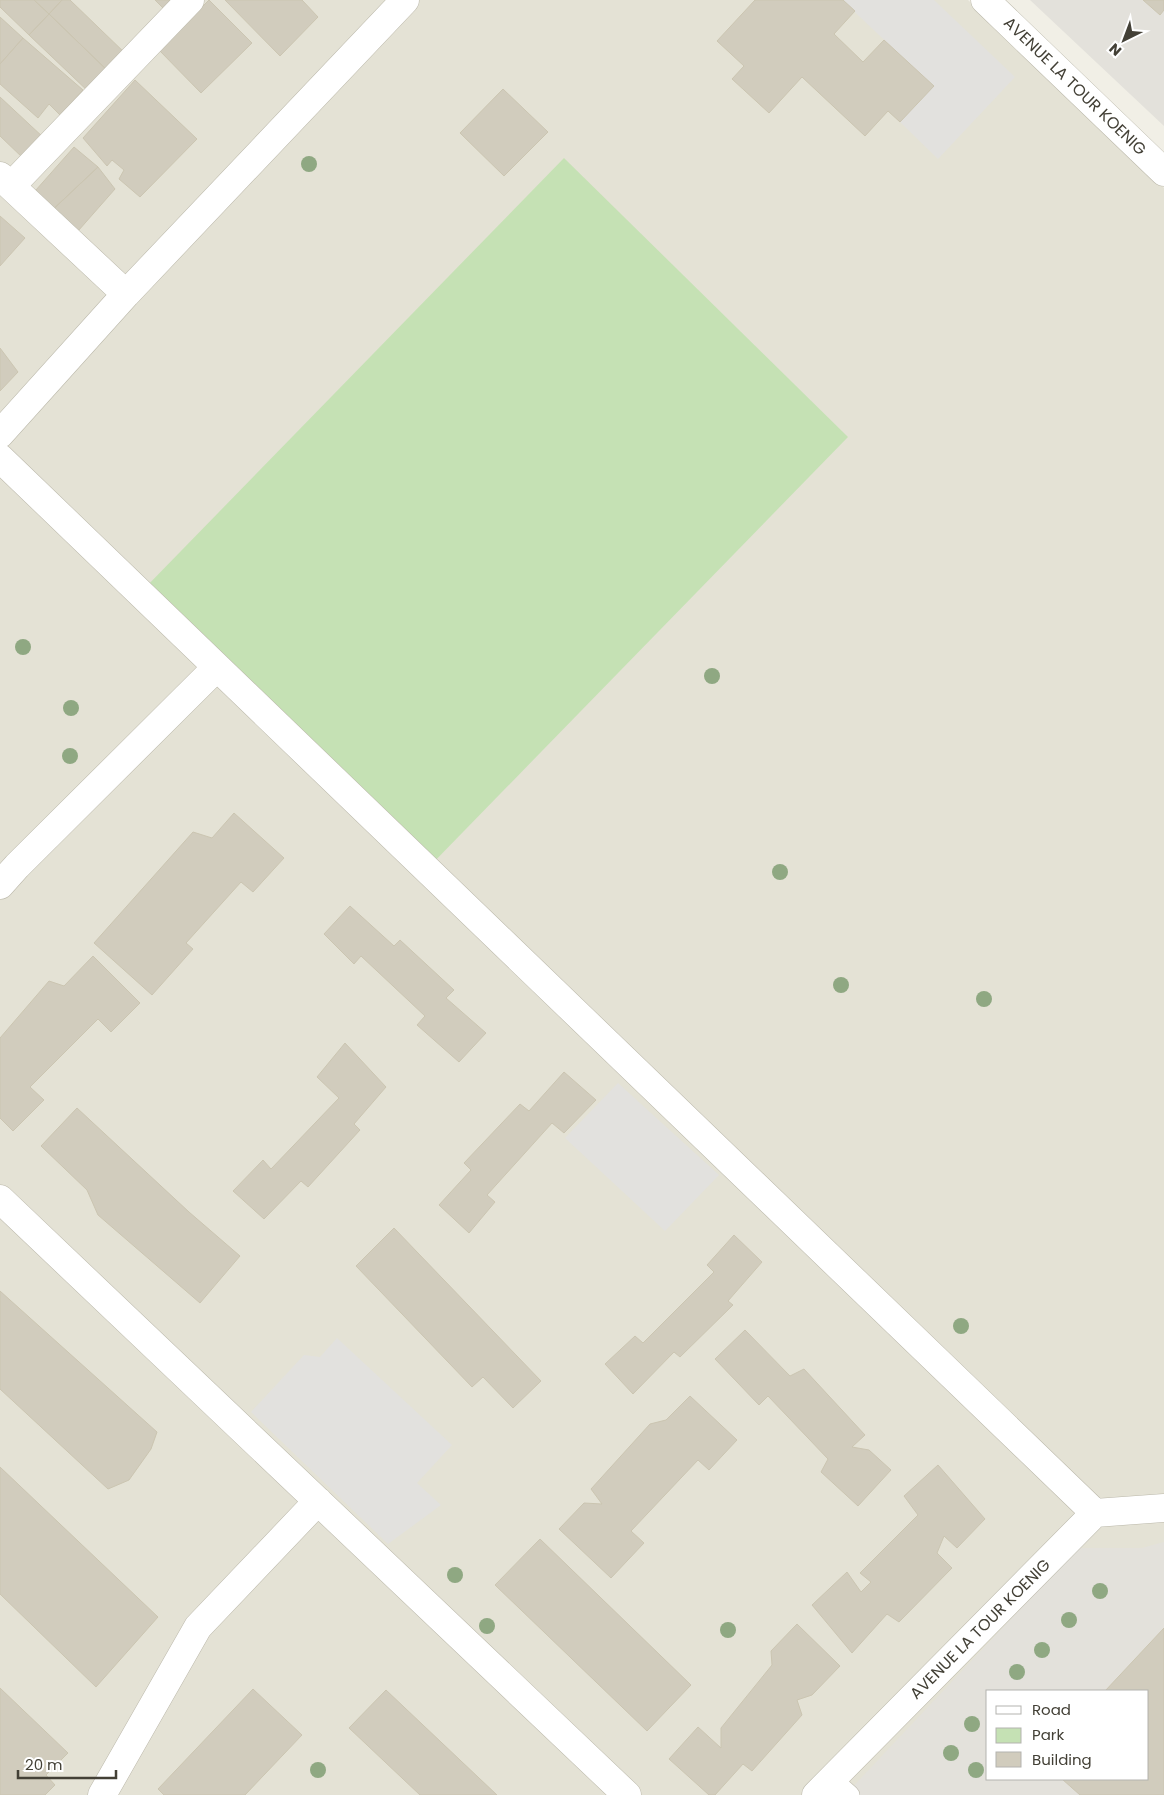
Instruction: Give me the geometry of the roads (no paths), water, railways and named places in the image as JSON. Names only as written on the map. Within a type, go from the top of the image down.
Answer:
[{"type":"street","points":[[126,294],[6,181],[190,0]]},
{"type":"street","points":[[0,434],[126,294],[405,0]]},
{"type":"street","name":"AVENUE LA TOUR KOENIG","points":[[986,0],[1164,172]]},
{"type":"street","points":[[0,458],[1095,1513],[1164,1508]]},
{"type":"street","points":[[0,885],[216,668]]},
{"type":"street","points":[[0,1199],[627,1795]]},
{"type":"street","points":[[102,1795],[198,1627],[318,1501]]},
{"type":"street","name":"AVENUE LA TOUR KOENIG","points":[[833,1790],[1095,1513]]}]
